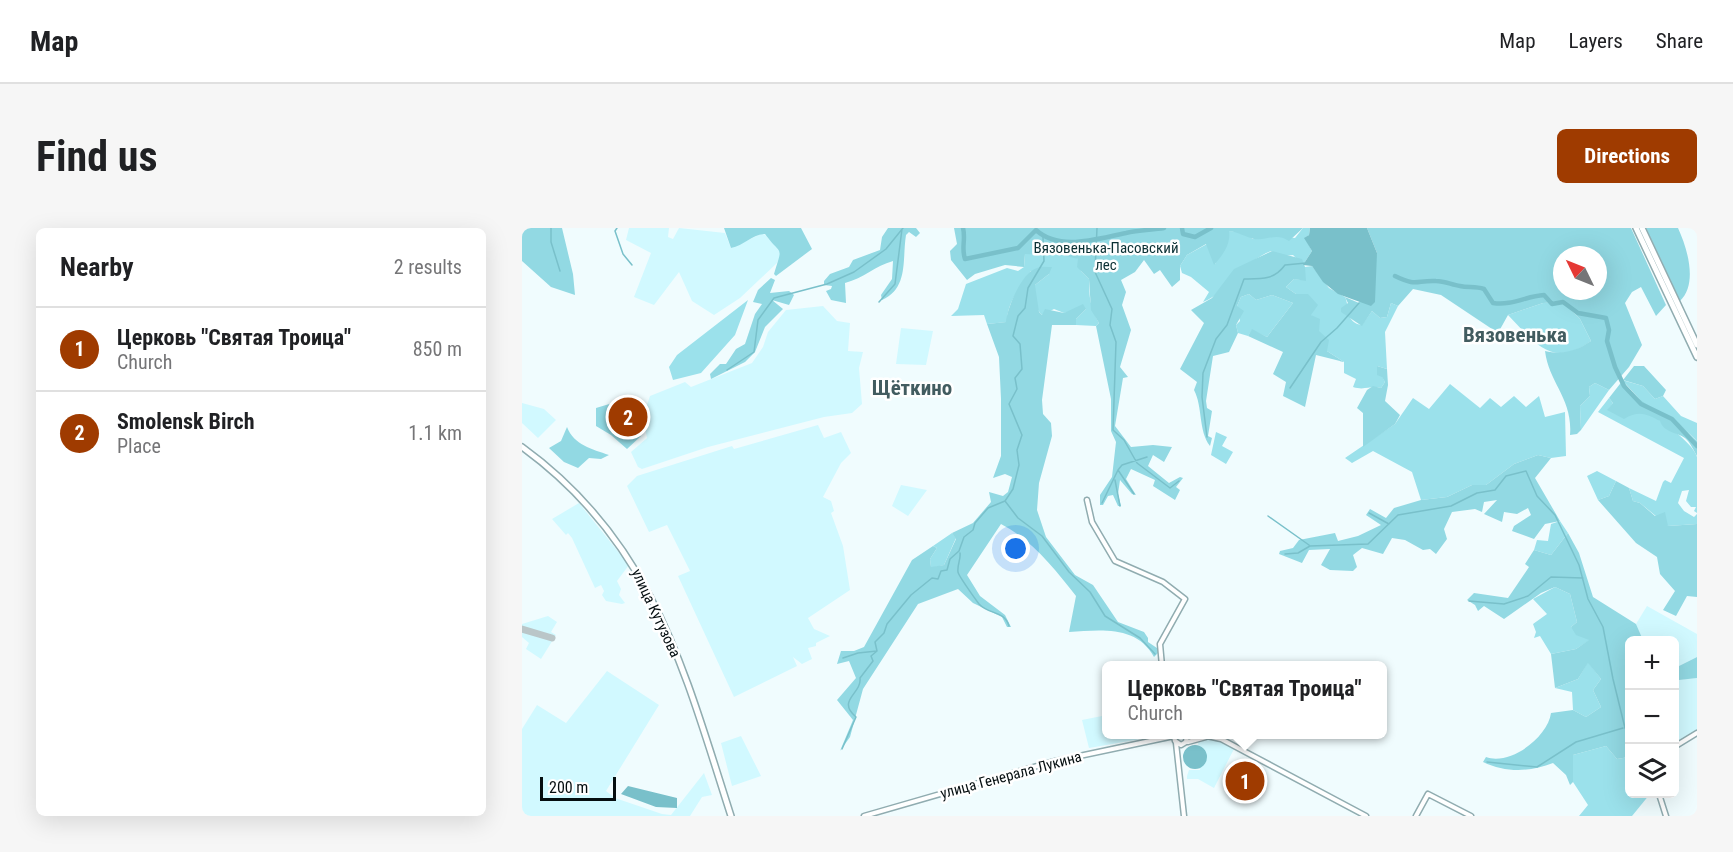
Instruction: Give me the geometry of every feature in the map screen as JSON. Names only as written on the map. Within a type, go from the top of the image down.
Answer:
[{"type":"main road","points":[[1636,228],[1697,357]]},
{"type":"main road","points":[[1642,228],[1697,345]]},
{"type":"main road","name":"улица Кутузова","points":[[522,447],[589,507],[614,535],[636,569],[668,631],[731,816]]},
{"type":"street","points":[[1087,500],[1092,522],[1115,561],[1163,582],[1185,598],[1160,644],[1161,661]]},
{"type":"street","points":[[1679,744],[1697,733]]},
{"type":"street","name":"улица Генерала Лукина","points":[[864,816],[1041,764],[1160,740],[1186,742],[1198,739]]},
{"type":"street","points":[[1218,739],[1238,747],[1366,816]]},
{"type":"street","points":[[1176,740],[1184,816]]},
{"type":"street","points":[[1416,816],[1428,795],[1471,816]]},
{"type":"street","points":[[1660,798],[1666,816]]},
{"type":"shaded area","points":[[629,228],[669,228],[668,237],[673,239],[679,228],[725,233],[731,248],[763,233],[780,249],[781,255],[777,263],[740,298],[714,315],[692,301],[679,272],[654,305],[634,297],[651,253],[626,240]]},
{"type":"shaded area","points":[[1303,228],[1310,228],[1309,235],[1305,238],[1312,251],[1303,265],[1293,255],[1283,256],[1271,251],[1253,262],[1213,297],[1203,302],[1209,292],[1191,277],[1182,273],[1180,266],[1187,255],[1207,244],[1215,264],[1229,231],[1242,232],[1253,239],[1272,236],[1295,238]]},
{"type":"shaded area","points":[[1310,228],[1367,228],[1377,253],[1375,302],[1371,306],[1338,294],[1323,282],[1312,266],[1303,265],[1312,251],[1304,238],[1309,235]]},
{"type":"shaded area","points":[[1036,241],[1055,244],[1078,259],[1081,271],[1089,279],[1091,302],[1099,323],[1096,326],[1076,325],[1076,319],[1086,309],[1064,313],[1054,309],[1042,315],[1036,305],[1035,285],[1049,274],[1031,271],[1012,301],[1007,322],[987,324],[984,315],[951,316],[958,309],[966,284],[1007,268],[1018,271],[1024,267],[1025,254]]},
{"type":"shaded area","points":[[1312,266],[1329,288],[1345,297],[1350,318],[1357,324],[1362,325],[1372,311],[1380,318],[1387,317],[1391,303],[1398,306],[1385,332],[1387,369],[1377,366],[1385,382],[1381,388],[1353,387],[1356,379],[1344,373],[1344,362],[1327,351],[1311,315],[1296,294],[1286,287],[1294,279],[1305,280],[1305,267]]},
{"type":"shaded area","points":[[1249,294],[1256,300],[1272,295],[1293,303],[1267,337],[1252,330],[1248,336],[1238,333],[1236,325],[1240,321],[1237,306],[1241,297]]},
{"type":"shaded area","points":[[748,300],[735,335],[701,373],[673,380],[669,367],[677,355]]},
{"type":"shaded area","points":[[1563,302],[1580,319],[1591,341],[1565,353],[1545,349],[1536,343],[1508,315],[1543,303]]},
{"type":"shaded area","points":[[823,306],[837,321],[850,323],[848,351],[863,352],[859,368],[862,404],[852,413],[824,417],[708,447],[642,469],[638,467],[631,452],[647,438],[643,417],[650,396],[685,382],[691,387],[752,363],[763,347],[768,332],[786,310]]},
{"type":"shaded area","points":[[901,328],[933,331],[926,365],[896,364]]},
{"type":"shaded area","points":[[1622,380],[1643,386],[1655,399],[1663,396],[1681,416],[1697,423],[1697,441],[1673,418],[1643,403]]},
{"type":"shaded area","points":[[1595,383],[1609,390],[1581,430],[1580,406],[1590,396],[1589,387]]},
{"type":"shaded area","points":[[1450,384],[1480,408],[1490,398],[1501,407],[1514,396],[1526,407],[1539,396],[1545,417],[1565,412],[1566,456],[1551,458],[1538,455],[1514,464],[1486,485],[1472,485],[1447,497],[1421,500],[1412,472],[1373,451],[1352,463],[1345,458],[1395,424],[1413,398],[1429,409]]},
{"type":"shaded area","points":[[1609,398],[1613,403],[1608,410],[1636,411],[1651,415],[1675,431],[1694,452],[1697,457],[1697,513],[1694,511],[1696,507],[1691,507],[1686,501],[1689,490],[1682,491],[1678,503],[1684,511],[1694,517],[1697,514],[1697,524],[1668,526],[1640,503],[1633,501],[1629,488],[1656,501],[1663,482],[1665,480],[1671,483],[1684,458],[1598,412]]},
{"type":"shaded area","points":[[522,403],[544,409],[556,420],[538,438],[522,423]]},
{"type":"shaded area","points":[[818,425],[824,438],[841,432],[851,453],[841,463],[823,497],[831,501],[834,511],[831,513],[843,546],[850,590],[808,618],[814,629],[830,636],[816,643],[816,646],[808,648],[812,659],[802,664],[793,657],[797,666],[734,697],[678,576],[690,571],[667,525],[649,532],[627,486],[637,476],[732,446],[734,449]]},
{"type":"shaded area","points":[[1216,432],[1227,437],[1222,446],[1233,452],[1226,464],[1211,455]]},
{"type":"shaded area","points":[[1597,471],[1616,481],[1609,496],[1598,500],[1587,476]]},
{"type":"shaded area","points":[[901,485],[927,490],[908,516],[892,506]]},
{"type":"shaded area","points":[[579,503],[629,565],[617,581],[621,589],[619,595],[625,603],[606,601],[602,595],[604,591],[601,585],[595,588],[572,538],[568,533],[566,535],[552,519]]},
{"type":"shaded area","points":[[1560,521],[1568,533],[1551,555],[1534,550],[1537,540],[1548,541],[1551,524]]},
{"type":"shaded area","points":[[952,533],[956,538],[944,565],[931,568],[930,559],[937,548],[933,546]]},
{"type":"shaded area","points":[[1555,587],[1570,594],[1577,622],[1571,627],[1590,640],[1576,649],[1551,654],[1540,636],[1534,638],[1536,632],[1533,624],[1547,614],[1533,599]]},
{"type":"shaded area","points":[[1647,606],[1697,634],[1697,657],[1679,666],[1679,636],[1641,636],[1636,624]]},
{"type":"shaded area","points":[[548,616],[557,622],[551,632],[556,635],[541,659],[526,649],[529,643],[522,637],[522,624]]},
{"type":"shaded area","points":[[1588,662],[1601,679],[1593,690],[1601,707],[1586,717],[1573,710],[1572,692],[1555,688],[1578,679]]},
{"type":"shaded area","points":[[607,671],[659,705],[606,791],[615,798],[671,815],[704,773],[712,795],[702,797],[690,816],[522,816],[522,729],[537,705],[566,723]]},
{"type":"shaded area","points":[[1697,678],[1697,732],[1679,741],[1679,690],[1679,680]]},
{"type":"shaded area","points":[[1102,716],[1102,739],[1141,739],[1089,748],[1082,720]]},
{"type":"shaded area","points":[[741,736],[761,776],[732,786],[721,743]]},
{"type":"shaded area","points":[[1215,739],[1234,749],[1214,788],[1198,779],[1187,779],[1187,776],[1189,770],[1200,770],[1198,741]]},
{"type":"shaded area","points":[[1190,745],[1200,745],[1207,752],[1207,762],[1200,769],[1190,769],[1183,762],[1183,752]]},
{"type":"shaded area","points":[[1606,746],[1617,759],[1625,758],[1625,798],[1647,798],[1632,816],[1579,816],[1588,805],[1573,782],[1573,755]]},
{"type":"shaded area","points":[[628,786],[677,798],[677,808],[656,807],[621,794]]},
{"type":"green space","points":[[522,228],[562,228],[573,274],[575,295],[551,287],[522,261]]},
{"type":"green space","points":[[724,228],[801,228],[812,249],[776,276],[774,274],[780,254],[765,234],[731,248]]},
{"type":"green space","points":[[888,228],[916,228],[920,233],[916,237],[909,232],[906,235],[903,272],[897,288],[882,300],[881,295],[892,279],[893,261],[845,283],[846,303],[831,300],[826,291],[832,286],[824,285],[824,281],[830,274],[849,267],[853,260],[880,250],[882,237]]},
{"type":"green space","name":"Вязовенька-Пасовский лес","points":[[954,228],[1303,228],[1289,241],[1280,237],[1254,239],[1229,231],[1226,249],[1214,265],[1206,244],[1187,255],[1180,266],[1180,280],[1172,287],[1160,270],[1154,274],[1144,260],[1135,272],[1121,280],[1126,292],[1122,305],[1131,330],[1120,367],[1128,377],[1123,378],[1115,426],[1131,447],[1153,445],[1172,447],[1164,462],[1153,455],[1148,466],[1169,483],[1180,477],[1183,478],[1176,487],[1180,490],[1175,500],[1153,486],[1155,480],[1131,469],[1126,479],[1136,495],[1132,494],[1120,480],[1118,494],[1121,506],[1118,506],[1113,495],[1108,496],[1103,505],[1100,505],[1100,495],[1112,477],[1116,442],[1111,431],[1111,399],[1096,326],[1099,323],[1091,310],[1089,279],[1077,267],[1078,259],[1062,255],[1055,244],[1036,241],[1034,245],[1045,249],[1047,255],[1025,254],[1024,267],[1005,265],[975,274],[967,280],[951,260],[950,251],[957,244]]},
{"type":"green space","points":[[1367,228],[1631,228],[1666,305],[1656,316],[1641,287],[1632,292],[1625,303],[1642,345],[1629,367],[1609,390],[1595,383],[1589,387],[1590,396],[1580,406],[1581,430],[1577,434],[1570,435],[1568,411],[1551,373],[1545,351],[1558,353],[1569,351],[1591,341],[1580,319],[1563,302],[1543,303],[1508,315],[1498,333],[1441,295],[1413,289],[1398,306],[1391,303],[1387,317],[1380,318],[1372,311],[1362,326],[1341,312],[1341,308],[1348,303],[1345,297],[1359,303],[1377,253]]},
{"type":"green space","points":[[1646,228],[1678,228],[1690,268],[1688,286],[1680,301]]},
{"type":"green space","points":[[1272,251],[1302,259],[1306,281],[1294,279],[1286,287],[1296,294],[1308,294],[1318,305],[1311,315],[1320,319],[1319,331],[1329,340],[1327,351],[1344,362],[1316,355],[1305,407],[1283,396],[1286,382],[1273,374],[1283,352],[1248,336],[1252,329],[1267,337],[1293,303],[1272,295],[1256,300],[1249,294],[1241,297],[1237,306],[1244,311],[1236,325],[1238,333],[1229,352],[1213,356],[1206,401],[1207,408],[1212,411],[1208,436],[1212,438],[1210,446],[1204,433],[1194,390],[1197,382],[1180,369],[1204,323],[1191,310],[1212,298],[1234,269]]},
{"type":"green space","points":[[1039,267],[1052,267],[1049,274],[1035,285],[1039,312],[1042,315],[1045,309],[1064,313],[1083,304],[1086,309],[1076,319],[1076,325],[1052,325],[1042,400],[1043,414],[1051,423],[1052,436],[1039,483],[1037,510],[1046,537],[1075,575],[1093,585],[1118,622],[1144,632],[1148,642],[1157,648],[1158,653],[1154,657],[1138,639],[1128,634],[1105,631],[1069,632],[1076,596],[1033,547],[1001,524],[967,575],[980,596],[1005,615],[1011,627],[1007,627],[1002,617],[973,603],[958,589],[918,604],[863,689],[850,737],[840,751],[853,720],[837,700],[856,678],[849,661],[837,664],[841,651],[854,651],[864,647],[912,560],[933,546],[937,548],[930,559],[931,567],[944,565],[956,539],[952,533],[973,523],[991,502],[989,492],[1003,496],[1008,492],[1012,477],[1005,474],[993,478],[1001,456],[1001,399],[999,357],[987,324],[1006,322],[1012,300],[1026,276]]},
{"type":"green space","points":[[771,278],[775,280],[770,293],[789,291],[794,295],[789,305],[772,300],[783,309],[765,327],[755,352],[745,362],[711,379],[710,374],[720,364],[726,364],[736,349],[745,344],[755,314],[762,304],[753,302],[758,290]]},
{"type":"green space","points":[[1377,366],[1387,369],[1388,385],[1385,401],[1400,415],[1395,424],[1363,447],[1363,413],[1357,408],[1367,390],[1373,386],[1381,388],[1385,382],[1377,375]]},
{"type":"green space","points":[[1634,366],[1644,366],[1666,390],[1663,396],[1655,399],[1643,386],[1623,380]]},
{"type":"green space","points":[[1623,380],[1638,398],[1676,420],[1697,441],[1697,456],[1687,440],[1664,428],[1660,421],[1651,416],[1642,414],[1624,419],[1607,410],[1613,403],[1609,398]]},
{"type":"green space","points":[[616,402],[608,412],[607,425],[616,434],[642,419],[641,436],[627,449],[596,426],[596,408]]},
{"type":"green space","points":[[567,427],[579,442],[609,455],[601,459],[589,458],[578,468],[564,462],[549,448],[561,441]]},
{"type":"green space","points":[[1538,455],[1551,458],[1535,478],[1560,521],[1545,524],[1534,539],[1512,531],[1514,526],[1531,515],[1528,508],[1517,514],[1504,512],[1502,522],[1484,514],[1497,500],[1484,502],[1482,512],[1475,509],[1452,512],[1444,529],[1447,539],[1436,554],[1430,549],[1423,550],[1405,540],[1392,538],[1383,554],[1362,548],[1353,555],[1357,567],[1353,571],[1330,570],[1321,565],[1330,549],[1309,550],[1302,563],[1279,554],[1280,551],[1293,548],[1299,540],[1335,533],[1338,541],[1358,536],[1381,525],[1366,515],[1370,509],[1386,518],[1394,508],[1421,500],[1447,497],[1472,485],[1486,485],[1514,464]]},
{"type":"green space","points":[[1616,481],[1629,488],[1633,501],[1640,503],[1655,516],[1665,512],[1668,526],[1697,524],[1697,597],[1687,596],[1676,616],[1663,610],[1675,591],[1660,574],[1657,557],[1636,543],[1598,500],[1609,496]]},
{"type":"green space","points":[[1568,533],[1579,553],[1593,597],[1636,624],[1641,636],[1625,636],[1625,758],[1617,759],[1606,746],[1573,755],[1573,782],[1570,785],[1566,775],[1553,763],[1536,768],[1509,770],[1483,762],[1486,757],[1496,759],[1506,757],[1526,747],[1543,731],[1551,713],[1573,710],[1586,717],[1601,707],[1593,690],[1601,679],[1588,663],[1578,679],[1555,688],[1551,654],[1576,649],[1589,640],[1576,635],[1571,627],[1577,622],[1570,594],[1555,587],[1541,593],[1504,619],[1484,606],[1478,611],[1475,605],[1467,600],[1474,593],[1508,598],[1529,567],[1525,564],[1534,550],[1551,555]]},
{"type":"green space","points":[[1697,657],[1697,678],[1679,680],[1679,666]]},
{"type":"waterway","points":[[551,228],[551,242],[560,271]]},
{"type":"waterway","points":[[617,228],[615,231],[623,254],[632,265]]},
{"type":"waterway","points":[[727,370],[754,352],[758,320],[774,298],[827,284],[854,272],[886,249],[903,228]]},
{"type":"waterway","name":"Вязовенька","points":[[963,228],[965,259],[1018,248],[1036,230],[1056,240],[1080,242],[1164,228]]},
{"type":"waterway","points":[[1097,228],[1095,272],[1112,309],[1110,325],[1116,342],[1113,430],[1124,440],[1137,463],[1170,488],[1179,481]]},
{"type":"waterway","name":"Вязовенька","points":[[1182,228],[1183,234],[1195,237],[1211,228]]},
{"type":"waterway","points":[[879,302],[895,284],[902,229]]},
{"type":"waterway","points":[[842,749],[856,717],[848,706],[849,701],[860,684],[860,678],[873,661],[871,656],[877,651],[875,642],[911,595],[932,578],[938,579],[941,571],[947,570],[950,559],[959,551],[964,537],[973,530],[975,523],[988,508],[1005,501],[1013,489],[1019,465],[1017,450],[1022,435],[1009,404],[1017,389],[1015,378],[1022,369],[1020,344],[1013,336],[1018,316],[1025,308],[1028,288],[1044,261],[1043,237]]},
{"type":"waterway","points":[[1207,437],[1202,397],[1203,373],[1216,339],[1227,325],[1244,279],[1267,278],[1276,274],[1285,265],[1306,263]]},
{"type":"waterway","name":"Вязовенька","points":[[1395,276],[1412,282],[1439,281],[1463,287],[1481,288],[1493,303],[1500,304],[1544,295],[1552,304],[1563,302],[1578,313],[1606,318],[1609,330],[1607,341],[1624,386],[1641,404],[1672,419],[1697,446]]},
{"type":"waterway","points":[[1290,388],[1321,342],[1359,303]]},
{"type":"waterway","points":[[1134,494],[1118,470],[1122,465],[1147,457]]},
{"type":"waterway","points":[[1102,503],[1118,470]]},
{"type":"waterway","points":[[1285,554],[1298,553],[1310,546],[1368,544],[1398,515],[1451,506],[1477,493],[1495,490],[1506,476],[1526,471],[1537,496],[1555,515],[1579,565],[1588,599],[1603,627],[1625,728]]},
{"type":"waterway","points":[[1115,480],[1120,506]]},
{"type":"waterway","points":[[1005,501],[1018,518],[1042,536],[1069,572],[1090,592],[1105,616],[1140,638],[1155,654]]},
{"type":"waterway","points":[[1369,513],[1389,524]]},
{"type":"waterway","points":[[1268,516],[1309,545]]},
{"type":"waterway","points":[[960,553],[958,572],[964,582],[979,604],[1004,617],[1009,626]]},
{"type":"waterway","points":[[1469,601],[1504,604],[1528,596],[1551,577],[1583,578]]},
{"type":"waterway","points":[[843,658],[858,653],[877,651]]},
{"type":"waterway","points":[[1487,762],[1537,767],[1576,742],[1623,728]]},
{"type":"taxiway","points":[[522,629],[552,638]]},
{"type":"place","name":"Smolensk Birch","points":[[628,417]]},
{"type":"place","name":"Церковь \"Святая Троица\"","points":[[1245,781]]},
{"type":"district","name":"Вязовенька","points":[[1515,335]]},
{"type":"district","name":"Щёткино","points":[[912,388]]}]
